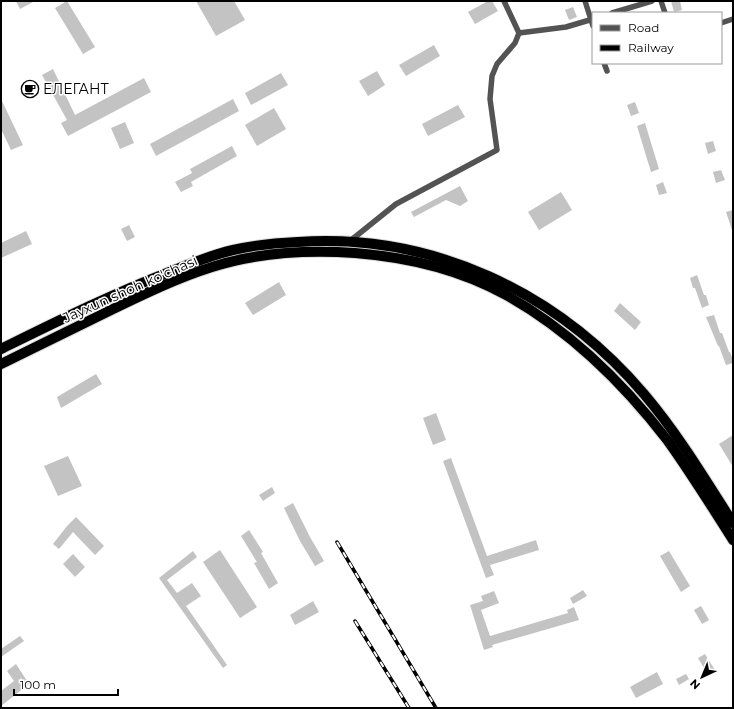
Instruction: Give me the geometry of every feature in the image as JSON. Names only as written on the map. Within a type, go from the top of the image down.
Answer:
[{"type":"highway","name":"Jayxun shoh ko'chasi","points":[[1,349],[148,280],[199,260],[233,250],[274,243],[350,241],[414,251],[449,260],[493,277],[511,286],[565,320],[626,374],[644,394],[668,424],[733,523]]},
{"type":"highway","name":"Jayxun shoh ko'chasi","points":[[1,364],[158,288],[212,267],[262,255],[303,252],[341,252],[383,255],[450,271],[505,294],[542,316],[581,348],[636,402],[668,442],[733,540]]},
{"type":"street","points":[[350,241],[396,204],[497,150],[490,99],[492,76],[497,64],[515,43],[519,33],[504,1]]},
{"type":"street","points":[[519,33],[566,27],[592,19],[585,1]]},
{"type":"street","points":[[615,12],[652,1]]},
{"type":"street","points":[[661,1],[665,12]]},
{"type":"street","points":[[604,64],[607,71]]},
{"type":"building","points":[[16,1],[35,1],[20,9]]},
{"type":"building","points":[[67,1],[95,47],[83,54],[55,8]]},
{"type":"building","points":[[196,1],[234,1],[245,20],[216,36]]},
{"type":"building","points":[[488,1],[492,1],[498,11],[475,24],[468,12]]},
{"type":"building","points":[[671,1],[680,1],[682,10],[674,12]]},
{"type":"building","points":[[573,7],[577,17],[569,20],[565,10]]},
{"type":"building","points":[[434,45],[440,56],[406,76],[399,65]]},
{"type":"building","points":[[53,69],[75,115],[144,78],[151,92],[68,136],[61,123],[67,120],[42,75]]},
{"type":"building","points":[[377,71],[385,85],[368,96],[359,81]]},
{"type":"building","points":[[281,73],[288,85],[251,105],[245,93]]},
{"type":"building","points":[[1,99],[23,145],[11,150],[1,129]]},
{"type":"building","points":[[233,99],[239,111],[156,156],[150,144]]},
{"type":"building","points":[[635,102],[639,113],[631,116],[627,105]]},
{"type":"building","points":[[458,105],[465,117],[428,136],[422,124]]},
{"type":"building","points":[[274,108],[286,129],[257,146],[245,125]]},
{"type":"building","points":[[125,122],[134,143],[120,149],[111,128]]},
{"type":"building","points":[[645,123],[659,169],[651,172],[637,126]]},
{"type":"building","points":[[713,141],[716,151],[708,154],[705,143]]},
{"type":"building","points":[[232,146],[237,156],[191,182],[193,186],[181,192],[175,182],[192,173],[190,169]]},
{"type":"building","points":[[721,170],[725,180],[716,183],[713,172]]},
{"type":"building","points":[[663,182],[667,193],[659,195],[656,185]]},
{"type":"building","points":[[460,186],[468,201],[460,206],[446,200],[414,217],[411,212]]},
{"type":"building","points":[[561,192],[572,210],[539,230],[528,212]]},
{"type":"building","points":[[733,210],[733,230],[732,230],[726,212]]},
{"type":"building","points":[[129,225],[135,237],[127,241],[121,229]]},
{"type":"building","points":[[26,231],[32,244],[1,258],[1,243]]},
{"type":"building","points":[[697,275],[709,305],[702,308],[690,278]]},
{"type":"building","points":[[279,282],[286,295],[253,315],[245,303]]},
{"type":"building","points":[[620,303],[641,322],[635,330],[614,311]]},
{"type":"building","points":[[714,315],[720,333],[722,333],[730,352],[733,363],[726,365],[706,317]]},
{"type":"building","points":[[96,374],[102,384],[61,408],[57,397]]},
{"type":"building","points":[[436,413],[446,440],[433,445],[423,418]]},
{"type":"building","points":[[733,435],[733,467],[719,444]]},
{"type":"building","points":[[68,456],[82,486],[58,496],[44,466]]},
{"type":"building","points":[[451,458],[487,556],[536,540],[539,550],[490,565],[494,575],[486,578],[443,461]]},
{"type":"building","points":[[272,487],[275,493],[263,501],[259,495]]},
{"type":"building","points":[[293,503],[324,561],[315,566],[300,541],[284,508]]},
{"type":"building","points":[[76,517],[104,546],[95,555],[73,532],[59,549],[53,544]]},
{"type":"building","points":[[249,530],[263,552],[261,553],[278,583],[269,589],[254,563],[257,562],[241,536]]},
{"type":"building","points":[[220,550],[257,607],[240,618],[203,562]]},
{"type":"building","points":[[193,551],[197,557],[167,580],[177,593],[192,583],[201,596],[186,606],[227,665],[223,668],[159,578]]},
{"type":"building","points":[[669,551],[690,586],[681,592],[660,556]]},
{"type":"building","points":[[73,554],[85,567],[75,577],[63,564]]},
{"type":"building","points":[[583,590],[587,596],[573,604],[570,598]]},
{"type":"building","points":[[494,591],[499,603],[481,610],[490,636],[568,613],[567,610],[574,607],[579,620],[492,645],[493,647],[484,650],[470,605],[483,601],[481,596]]},
{"type":"building","points":[[313,601],[319,612],[295,625],[290,615]]},
{"type":"building","points":[[701,606],[709,620],[702,624],[694,610]]},
{"type":"building","points":[[20,636],[24,641],[1,657],[1,649]]},
{"type":"building","points":[[705,654],[715,670],[708,675],[698,658]]},
{"type":"building","points":[[16,664],[29,684],[1,706],[1,691],[14,681],[7,671]]},
{"type":"building","points":[[657,672],[663,684],[636,698],[630,687]]},
{"type":"building","points":[[686,674],[689,679],[679,685],[676,679]]},
{"type":"railway","points":[[337,542],[436,708]]},
{"type":"railway","points":[[355,621],[409,708]]},
{"type":"place","name":"ЕЛЕГАНТ","points":[[30,89]]}]
